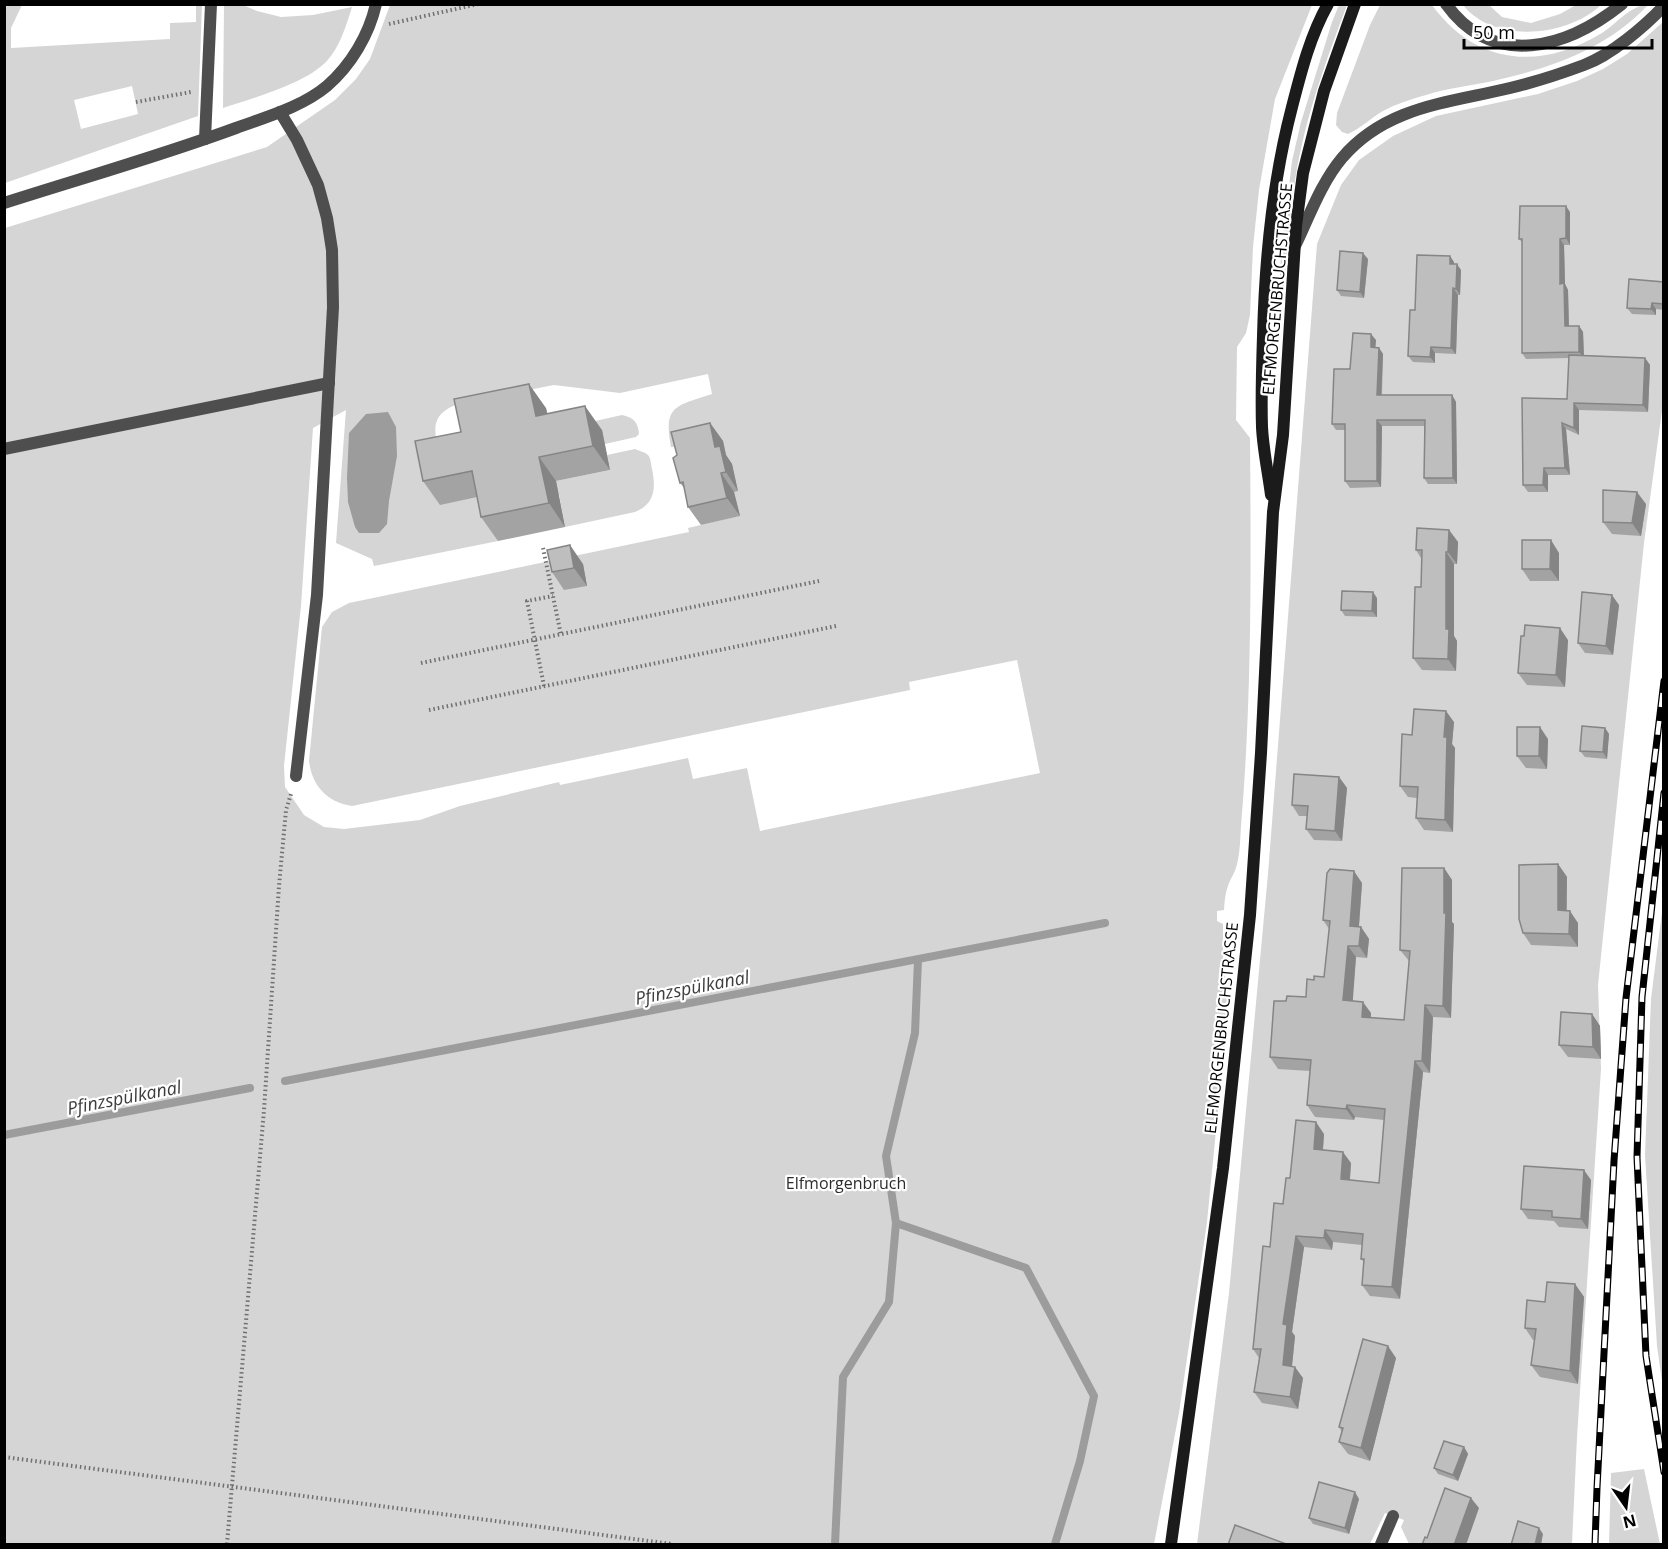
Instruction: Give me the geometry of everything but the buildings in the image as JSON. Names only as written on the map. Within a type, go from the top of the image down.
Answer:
[{"type":"main road","name":"ELFMORGENBRUCHSTRASSE","points":[[1273,512],[1262,428],[1267,240],[1284,137],[1300,74],[1318,21],[1328,4]]},
{"type":"main road","name":"ELFMORGENBRUCHSTRASSE","points":[[1171,1545],[1222,1168],[1250,915],[1262,753],[1273,512],[1283,435],[1295,248],[1303,173],[1324,91],[1355,4]]},
{"type":"lane","points":[[205,139],[212,4]]},
{"type":"lane","points":[[4,203],[205,139],[280,112],[326,87],[342,70],[368,31],[376,4]]},
{"type":"lane","points":[[1318,21],[1323,4]]},
{"type":"lane","points":[[1446,4],[1462,23],[1478,34],[1510,46],[1532,46],[1572,37],[1622,4]]},
{"type":"lane","points":[[1295,248],[1330,176],[1343,158],[1370,132],[1398,116],[1436,104],[1512,88],[1587,64],[1647,24],[1664,6]]},
{"type":"lane","points":[[280,112],[297,140],[318,185],[327,218],[332,250],[333,307],[317,595],[296,776]]},
{"type":"lane","points":[[4,449],[329,383]]},
{"type":"lane","points":[[1381,1545],[1392,1516]]},
{"type":"path","points":[[368,31],[395,21],[478,4]]},
{"type":"path","points":[[135,102],[207,89]]},
{"type":"path","points":[[543,548],[561,635]]},
{"type":"path","points":[[421,663],[819,581]]},
{"type":"path","points":[[544,686],[527,602],[553,596]]},
{"type":"path","points":[[429,710],[836,626]]},
{"type":"path","points":[[227,1545],[264,1110],[279,886],[286,810],[296,776]]},
{"type":"path","points":[[4,1457],[672,1545]]},
{"type":"green space","points":[[5,4],[22,5],[11,28],[11,48],[170,39],[170,23],[196,22],[196,5],[202,5],[198,116],[5,183]],"holes":[[[132,86],[138,114],[81,129],[74,100]]]},
{"type":"green space","points":[[224,5],[243,5],[281,17],[313,15],[352,7],[335,50],[316,70],[278,90],[223,108]]},
{"type":"green space","name":"Elfmorgenbruch","points":[[390,5],[1312,5],[1275,99],[1259,190],[1253,247],[1250,315],[1246,333],[1237,347],[1236,420],[1250,438],[1250,632],[1245,778],[1237,864],[1227,888],[1224,910],[1217,911],[1217,921],[1223,924],[1223,965],[1229,998],[1207,1222],[1179,1413],[1154,1544],[5,1544],[5,228],[267,147],[335,100],[356,79],[370,59]],"holes":[[[708,374],[712,394],[689,401],[675,409],[669,423],[671,447],[683,446],[732,465],[738,490],[734,492],[739,516],[688,528],[689,532],[349,603],[332,612],[322,627],[309,761],[313,778],[322,791],[335,801],[352,806],[910,690],[909,682],[1017,660],[1040,773],[760,831],[747,768],[693,779],[688,758],[560,785],[559,782],[460,806],[420,820],[344,829],[324,827],[304,815],[285,787],[284,766],[301,606],[313,428],[346,410],[336,543],[372,559],[374,566],[498,541],[491,508],[501,492],[442,463],[435,428],[441,414],[448,409],[458,404],[554,385],[620,393]]]},
{"type":"green space","points":[[1339,5],[1347,5],[1306,126],[1298,163],[1283,298],[1280,299],[1281,253],[1292,161],[1301,122]]},
{"type":"green space","points":[[1380,5],[1432,5],[1449,25],[1468,40],[1489,50],[1510,56],[1533,57],[1579,45],[1602,33],[1630,11],[1648,5],[1615,34],[1577,55],[1515,76],[1443,91],[1404,102],[1383,111],[1348,134],[1342,132],[1336,125],[1337,113],[1370,25]]},
{"type":"green space","points":[[1463,5],[1489,5],[1502,17],[1531,23],[1560,14],[1576,5],[1601,5],[1587,16],[1569,24],[1531,32],[1511,31],[1493,26],[1476,18]]},
{"type":"green space","points":[[1663,22],[1664,396],[1644,543],[1598,985],[1601,1069],[1572,1544],[1409,1544],[1401,1527],[1404,1520],[1385,1513],[1370,1544],[1197,1544],[1229,1293],[1268,874],[1317,244],[1341,185],[1359,160],[1393,136],[1436,116],[1538,94],[1577,81],[1627,54]]},
{"type":"green space","points":[[622,415],[636,423],[639,434],[636,437],[605,444],[551,431]]},
{"type":"green space","points":[[635,449],[647,454],[651,462],[654,489],[647,505],[635,512],[565,527],[559,494],[546,483],[610,470],[607,455]]},
{"type":"green space","points":[[1663,904],[1663,1388],[1657,1346],[1645,1155],[1651,999]]},
{"type":"green space","points":[[1644,1469],[1660,1544],[1609,1544],[1611,1473]]},
{"type":"shaded area","points":[[388,412],[396,427],[397,456],[387,524],[379,533],[359,533],[348,502],[349,433],[366,414]]},
{"type":"waterway","name":"Pfinzspülkanal","points":[[285,1081],[1105,923]]},
{"type":"waterway","points":[[835,1544],[843,1377],[889,1302],[896,1223],[886,1156],[915,1033],[918,960]]},
{"type":"waterway","name":"Pfinzspülkanal","points":[[4,1135],[250,1088]]},
{"type":"waterway","points":[[896,1223],[1026,1268],[1094,1396],[1080,1461],[1055,1544]]},
{"type":"railway","points":[[1595,1544],[1614,1161],[1626,998],[1664,681]]},
{"type":"railway","points":[[1664,793],[1642,997],[1637,1157],[1646,1356],[1664,1472]]}]
